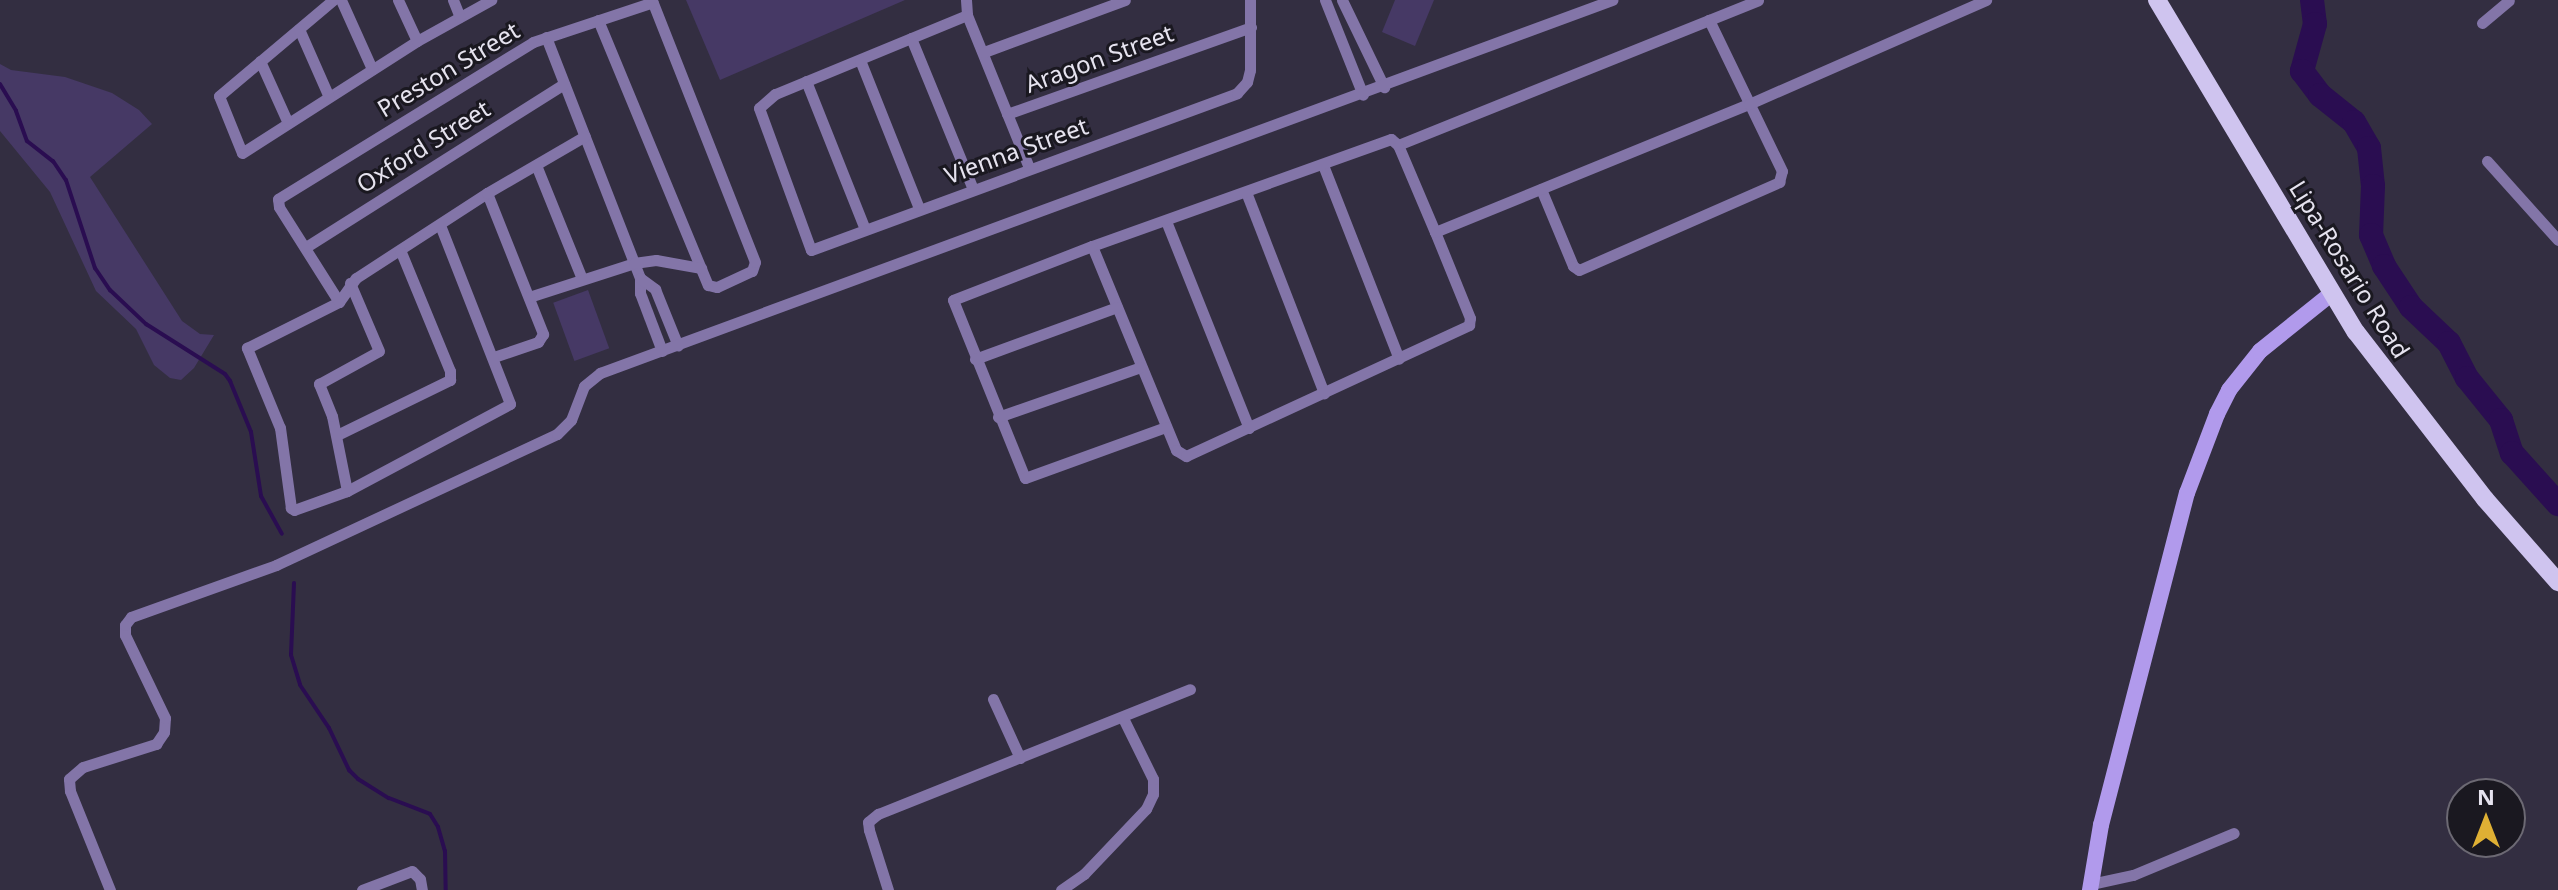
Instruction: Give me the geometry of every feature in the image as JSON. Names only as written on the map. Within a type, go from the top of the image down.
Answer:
[{"type":"main road","name":"Lipa-Rosario Road","points":[[2157,0],[2356,332],[2485,499],[2558,582]]},
{"type":"street","points":[[333,0],[219,96],[242,153],[417,41],[491,0]]},
{"type":"street","points":[[341,0],[372,69]]},
{"type":"street","points":[[398,0],[417,41]]},
{"type":"street","points":[[453,0],[460,17]]},
{"type":"street","points":[[966,0],[967,15],[1029,168]]},
{"type":"street","points":[[984,52],[1125,0]]},
{"type":"street","points":[[1250,0],[1251,27]]},
{"type":"street","points":[[1325,0],[1363,95]]},
{"type":"street","points":[[1342,0],[1384,87]]},
{"type":"street","points":[[110,890],[70,791],[69,779],[83,767],[156,744],[164,732],[165,718],[125,635],[125,625],[131,617],[285,561],[557,434],[571,420],[578,395],[591,380],[662,351],[1363,95],[1612,0]]},
{"type":"street","points":[[1398,145],[1758,0]]},
{"type":"street","points":[[1435,232],[1749,104],[1986,0]]},
{"type":"street","points":[[2482,23],[2509,0]]},
{"type":"street","points":[[598,20],[708,285],[717,287],[752,271],[756,265],[652,1]]},
{"type":"street","name":"Preston Street","points":[[306,247],[278,199],[426,106],[546,37],[652,1]]},
{"type":"street","points":[[865,229],[806,81],[967,15]]},
{"type":"street","points":[[1541,189],[1573,266],[1581,269],[1781,180],[1782,171],[1709,20]]},
{"type":"street","name":"Vienna Street","points":[[806,81],[771,96],[759,108],[758,114],[811,250],[1237,93],[1247,82],[1251,27]]},
{"type":"street","name":"Aragon Street","points":[[1007,114],[1251,27]]},
{"type":"street","points":[[299,29],[329,97]]},
{"type":"street","points":[[1341,41],[1358,33]]},
{"type":"street","points":[[546,37],[640,278],[640,293],[662,351]]},
{"type":"street","points":[[911,38],[973,189]]},
{"type":"street","points":[[860,60],[919,208]]},
{"type":"street","points":[[260,61],[288,123]]},
{"type":"street","points":[[1353,71],[1373,63]]},
{"type":"street","name":"Oxford Street","points":[[306,247],[564,84]]},
{"type":"street","points":[[440,225],[510,399],[506,409],[347,491],[298,510],[291,508],[280,428],[247,348],[339,302],[350,283],[487,193],[585,136]]},
{"type":"street","points":[[1092,246],[1178,454],[1186,456],[1463,329],[1471,321],[1398,145],[1388,140],[1092,246],[955,298],[954,308],[1021,473],[1029,478],[1166,427]]},
{"type":"street","points":[[2487,161],[2558,240]]},
{"type":"street","points":[[536,165],[582,279]]},
{"type":"street","points":[[1323,165],[1399,359]]},
{"type":"street","points":[[1246,192],[1324,393]]},
{"type":"street","points":[[487,193],[529,297],[542,339],[494,357]]},
{"type":"street","points":[[1166,221],[1249,428]]},
{"type":"street","points":[[306,247],[339,302]]},
{"type":"street","points":[[337,435],[450,380],[450,371],[401,252]]},
{"type":"street","points":[[529,297],[634,263],[656,260],[701,268]]},
{"type":"street","points":[[640,278],[655,289],[678,346]]},
{"type":"street","points":[[347,491],[337,435],[319,384],[379,351],[350,283]]},
{"type":"street","points":[[2234,833],[2133,875],[2090,887],[2101,825],[2187,493],[2217,414],[2229,390],[2260,351],[2331,294]]},
{"type":"street","points":[[975,359],[1117,307]]},
{"type":"street","points":[[998,417],[1141,367]]},
{"type":"street","points":[[888,890],[868,822],[878,814],[1190,689]]},
{"type":"street","points":[[993,699],[1020,758]]},
{"type":"street","points":[[1061,890],[1084,874],[1146,809],[1153,794],[1153,779],[1123,718]]},
{"type":"street","points":[[362,890],[412,871],[420,879],[422,890]]},
{"type":"shaded area","points":[[686,0],[905,0],[720,80]]},
{"type":"shaded area","points":[[1395,0],[1434,0],[1415,46],[1382,32]]},
{"type":"shaded area","points":[[0,64],[11,70],[65,77],[112,93],[139,110],[152,124],[90,177],[182,321],[200,334],[214,335],[194,368],[181,380],[170,378],[154,365],[136,329],[96,291],[50,192],[0,131]]},
{"type":"shaded area","points":[[588,290],[609,348],[574,361],[553,303]]},
{"type":"waterway","points":[[2312,0],[2315,24],[2302,71],[2320,95],[2354,122],[2369,148],[2373,186],[2371,235],[2384,266],[2411,307],[2449,343],[2467,378],[2501,420],[2512,453],[2558,504]]},
{"type":"waterway","points":[[0,84],[16,111],[27,141],[53,161],[66,180],[95,268],[110,290],[146,324],[225,374],[230,381],[251,432],[261,496],[282,534]]},
{"type":"waterway","points":[[294,583],[291,655],[300,685],[329,728],[349,770],[358,779],[389,798],[430,814],[438,827],[445,851],[446,890]]}]
